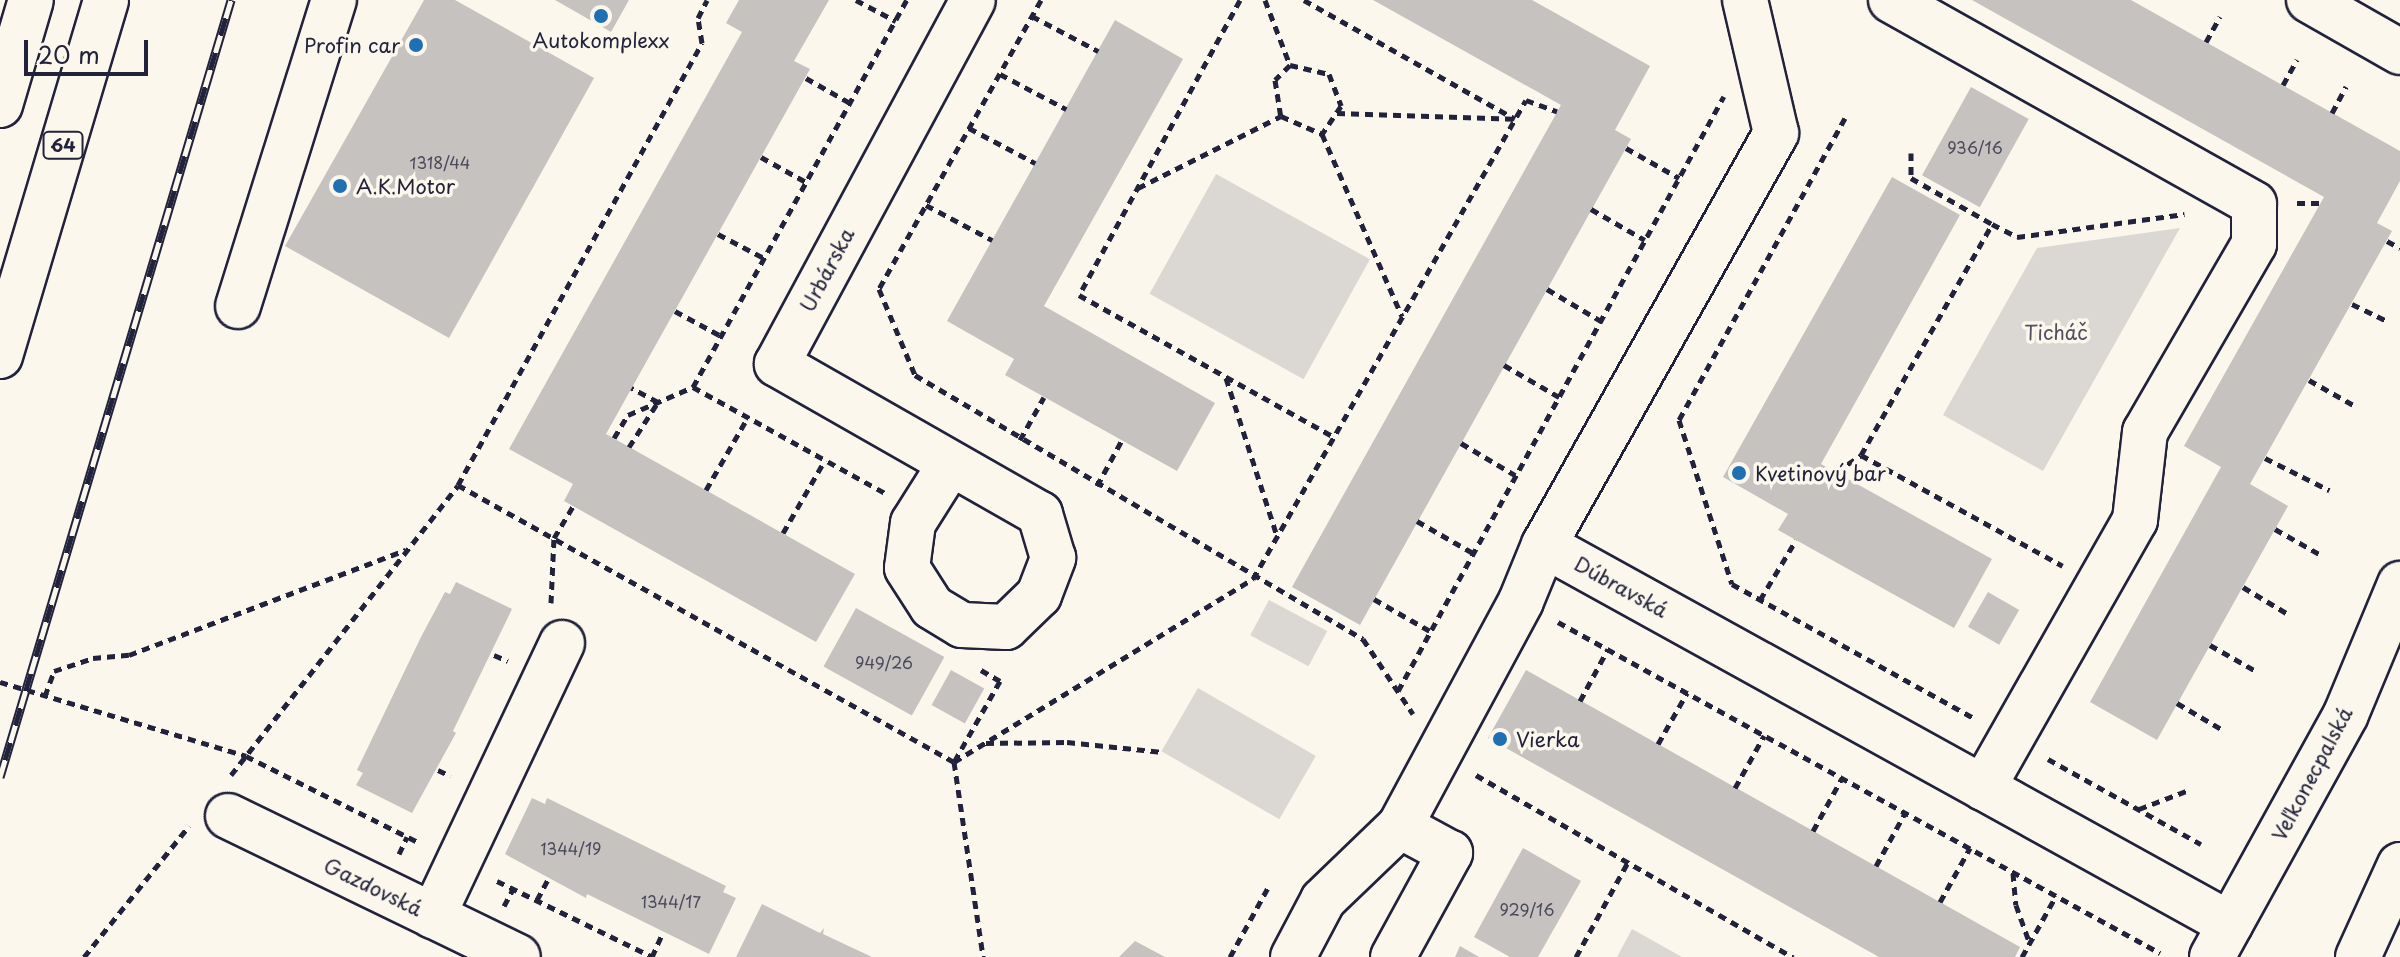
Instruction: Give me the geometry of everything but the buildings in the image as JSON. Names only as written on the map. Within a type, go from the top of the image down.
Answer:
[{"type":"street","points":[[0,105],[31,0]]},
{"type":"street","name":"64","points":[[0,356],[10,292],[106,0]]},
{"type":"street","points":[[238,306],[334,0]]},
{"type":"street","name":"Urbárska","points":[[949,466],[777,364],[973,0]]},
{"type":"street","points":[[1891,0],[2254,204],[2254,244],[2145,432],[2135,520],[1983,788]]},
{"type":"street","points":[[2309,0],[2400,52]]},
{"type":"street","points":[[1293,957],[1323,900],[1400,826],[1521,601],[1544,545],[1776,133],[1750,20]]},
{"type":"street","name":"Dúbravská","points":[[1544,545],[1983,788],[2221,941]]},
{"type":"street","name":"Veľkonecpalská","points":[[2221,941],[2346,714],[2400,584]]},
{"type":"street","points":[[433,916],[555,630]]},
{"type":"street","name":"Gazdovská","points":[[218,804],[518,957]]},
{"type":"street","points":[[1393,957],[1450,853],[1400,826]]},
{"type":"street","points":[[2358,957],[2400,865]]},
{"type":"path","points":[[84,957],[218,804],[246,756],[458,485],[702,43],[698,18],[707,0]]},
{"type":"path","points":[[856,0],[896,21]]},
{"type":"path","points":[[614,438],[628,415],[693,387],[907,0]]},
{"type":"path","points":[[1041,0],[879,289],[915,375],[1097,486],[1363,639],[1439,753],[1793,957]]},
{"type":"path","points":[[1240,0],[1079,295],[1334,437]]},
{"type":"path","points":[[1265,0],[1290,65]]},
{"type":"path","points":[[1304,0],[1515,119],[1337,113]]},
{"type":"path","points":[[1032,16],[1098,51]]},
{"type":"path","points":[[2206,42],[2220,17]]},
{"type":"path","points":[[1398,691],[1679,178],[1750,20]]},
{"type":"path","points":[[2283,85],[2297,60]]},
{"type":"path","points":[[1281,116],[1275,80],[1290,65]]},
{"type":"path","points":[[1290,65],[1329,74],[1341,106],[1322,134]]},
{"type":"path","points":[[1000,74],[1066,109]]},
{"type":"path","points":[[806,78],[850,103]]},
{"type":"path","points":[[2332,113],[2346,87]]},
{"type":"path","points":[[1526,100],[1557,111]]},
{"type":"path","points":[[1137,189],[1281,116]]},
{"type":"path","points":[[1281,116],[1322,134],[1402,317]]},
{"type":"path","points":[[1845,118],[1679,420],[1732,584],[2201,844]]},
{"type":"path","points":[[969,128],[1035,163]]},
{"type":"path","points":[[1626,148],[1679,178]]},
{"type":"path","points":[[1911,153],[1911,178],[2017,237],[2191,213]]},
{"type":"path","points":[[761,157],[806,182]]},
{"type":"path","points":[[2254,204],[2320,203]]},
{"type":"path","points":[[926,205],[992,240]]},
{"type":"path","points":[[1591,209],[1645,240]]},
{"type":"path","points":[[1836,472],[1861,455],[1992,224]]},
{"type":"path","points":[[718,234],[764,258]]},
{"type":"path","points":[[2387,241],[2400,248]]},
{"type":"path","points":[[1547,289],[1601,321]]},
{"type":"path","points":[[2352,304],[2387,321]]},
{"type":"path","points":[[675,311],[721,336]]},
{"type":"path","points":[[1504,365],[1559,397]]},
{"type":"path","points":[[1225,377],[1277,536]]},
{"type":"path","points":[[2309,380],[2357,407]]},
{"type":"path","points":[[693,387],[898,500]]},
{"type":"path","points":[[632,388],[658,402]]},
{"type":"path","points":[[1020,440],[1044,397]]},
{"type":"path","points":[[629,447],[658,402]]},
{"type":"path","points":[[706,490],[748,417]]},
{"type":"path","points":[[1097,486],[1122,440]]},
{"type":"path","points":[[1461,443],[1516,475]]},
{"type":"path","points":[[1861,455],[2098,585]]},
{"type":"path","points":[[2265,458],[2329,490]]},
{"type":"path","points":[[783,533],[825,460]]},
{"type":"path","points":[[555,630],[554,538],[573,506]]},
{"type":"path","points":[[1417,521],[1473,553]]},
{"type":"path","points":[[2275,529],[2321,555]]},
{"type":"path","points":[[1760,600],[1796,540]]},
{"type":"path","points":[[45,696],[54,671],[93,658],[129,655],[407,550]]},
{"type":"path","points":[[2243,587],[2288,614]]},
{"type":"path","points":[[1374,599],[1430,631]]},
{"type":"path","points":[[1521,601],[2160,953]]},
{"type":"path","points":[[2210,645],[2256,671]]},
{"type":"path","points":[[1580,701],[1608,649]]},
{"type":"path","points":[[969,663],[1000,681],[954,762],[983,957]]},
{"type":"path","points":[[0,682],[246,756]]},
{"type":"path","points":[[1658,744],[1688,693]]},
{"type":"path","points":[[2177,703],[2223,730]]},
{"type":"path","points":[[1735,788],[1764,736]]},
{"type":"path","points":[[985,743],[1067,742],[1162,752]]},
{"type":"path","points":[[1813,831],[1842,778]]},
{"type":"path","points":[[2139,809],[2189,790]]},
{"type":"path","points":[[1876,866],[1905,813]]},
{"type":"path","points":[[1940,902],[1970,848]]},
{"type":"path","points":[[1576,957],[1628,862]]},
{"type":"path","points":[[2013,872],[2016,905],[2030,944]]},
{"type":"path","points":[[537,900],[548,879]]},
{"type":"path","points":[[1230,957],[1270,884]]},
{"type":"path","points":[[2024,956],[2056,896]]},
{"type":"path","points":[[652,957],[662,935]]},
{"type":"green space","points":[[1216,174],[1370,259],[1304,379],[1150,294]]},
{"type":"green space","name":"Ticháč","points":[[2180,228],[2043,471],[1943,415],[2037,248]]},
{"type":"green space","points":[[1269,600],[1327,631],[1308,666],[1250,635]]},
{"type":"green space","points":[[1198,688],[1316,756],[1279,819],[1162,751]]},
{"type":"green space","points":[[1632,929],[1682,957],[1617,957]]},
{"type":"railway","points":[[0,777],[231,0]]},
{"type":"place","name":"Autokomplexx","points":[[601,16]]},
{"type":"place","name":"Profin car","points":[[416,45]]},
{"type":"place","name":"A.K.Motor","points":[[340,186]]},
{"type":"place","name":"Kvetinový bar","points":[[1739,473]]},
{"type":"place","name":"Vierka","points":[[1500,739]]}]
